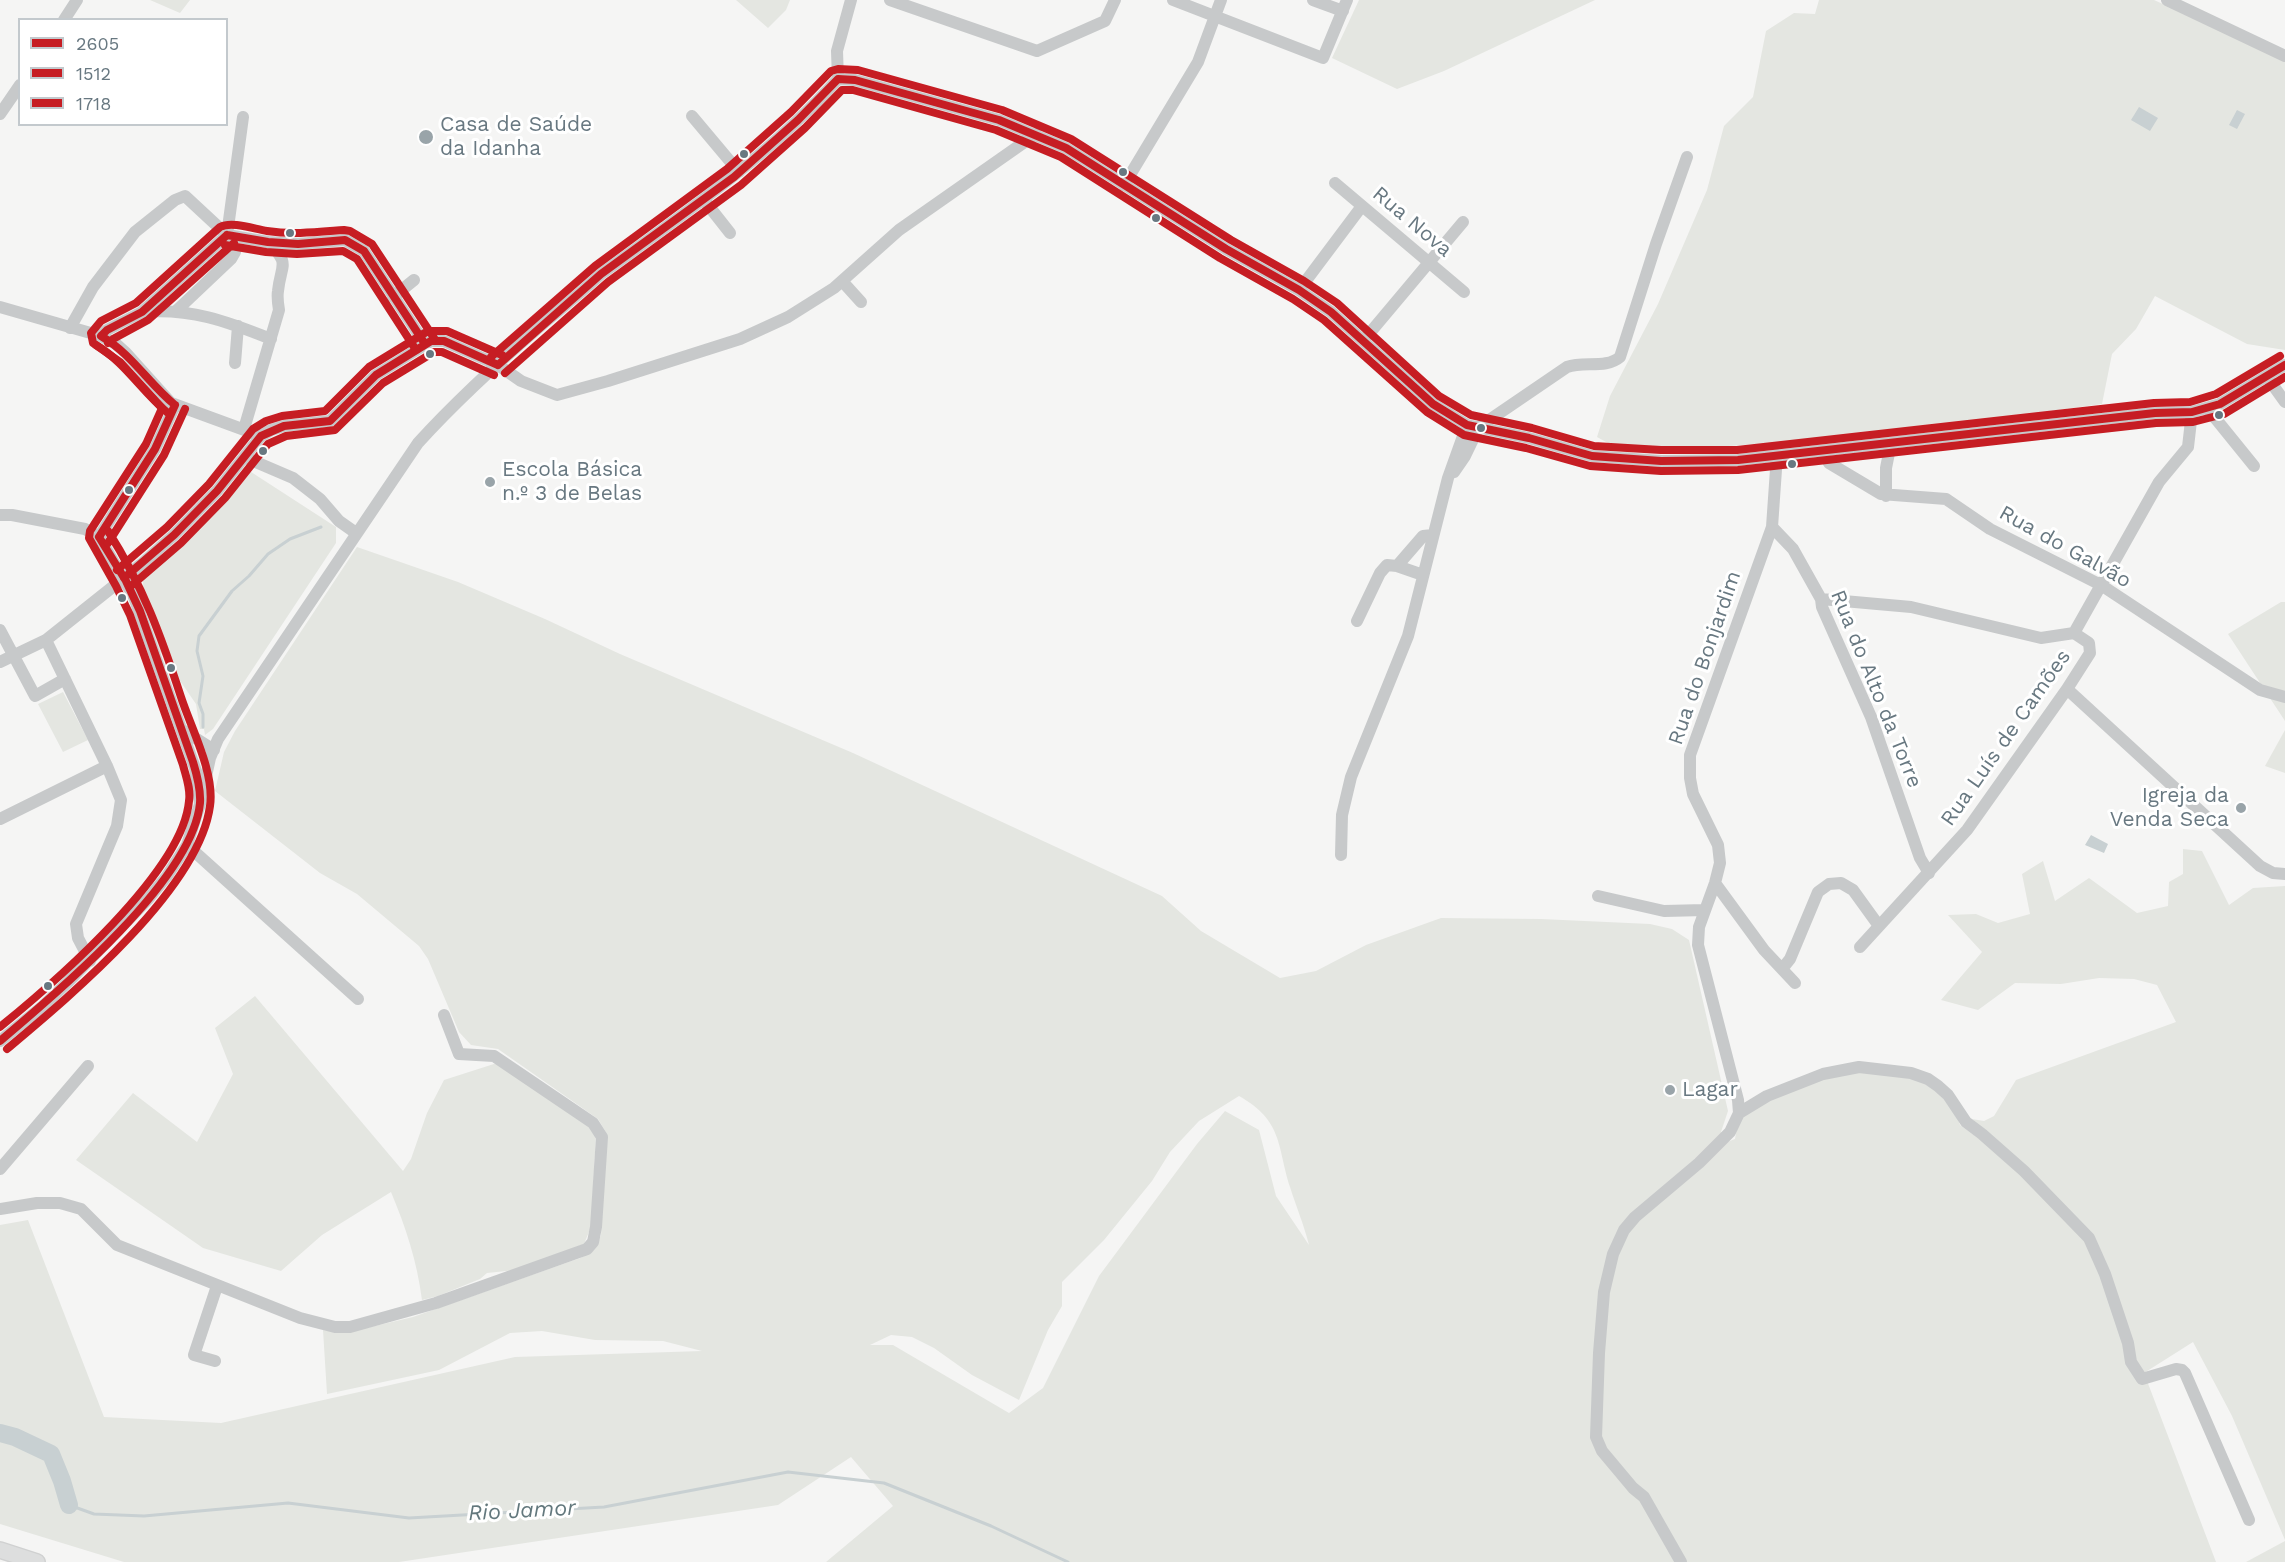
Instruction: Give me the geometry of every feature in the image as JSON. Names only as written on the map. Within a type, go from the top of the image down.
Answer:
[{"type":"main road","points":[[0,1550],[37,1562]]},
{"type":"street","points":[[65,18],[77,0]]},
{"type":"street","points":[[0,1041],[42,1007],[90,961],[149,898],[187,846],[212,754],[218,740],[418,443],[455,404],[601,274],[704,200],[798,120],[838,79],[837,51],[851,0]]},
{"type":"street","points":[[890,0],[1036,51],[1105,21],[1116,0]]},
{"type":"street","points":[[1173,0],[1323,58],[1345,6],[1313,0]]},
{"type":"street","points":[[1124,185],[1198,62],[1221,0]]},
{"type":"street","points":[[2167,0],[2285,56]]},
{"type":"street","points":[[838,79],[855,80],[999,120],[1066,148],[1226,249],[1299,290],[1331,312],[1433,404],[1473,426],[1529,438],[1592,456],[1661,461],[1738,460],[2155,413],[2192,412],[2220,404],[2285,365]]},
{"type":"street","points":[[0,114],[18,88]]},
{"type":"street","points":[[692,116],[739,172]]},
{"type":"street","points":[[100,336],[142,312],[227,235],[243,117]]},
{"type":"street","points":[[0,662],[46,640],[174,535],[217,491],[261,436],[284,426],[330,421],[376,375],[425,344],[431,341],[444,341],[498,365],[521,381],[557,395],[740,339],[788,316],[842,281],[899,230],[1036,134]]},
{"type":"street","points":[[1341,855],[1342,815],[1351,777],[1399,661],[1446,483],[1465,456],[1473,426],[1567,367],[1575,364],[1613,363],[1620,357],[1687,157]]},
{"type":"street","name":"Rua Nova","points":[[1335,183],[1464,292]]},
{"type":"street","points":[[70,328],[93,287],[135,232],[182,196],[188,198],[227,235],[234,248],[234,255],[175,312]]},
{"type":"street","points":[[704,200],[730,233]]},
{"type":"street","points":[[1299,290],[1362,206]]},
{"type":"street","points":[[1362,340],[1463,222]]},
{"type":"street","points":[[227,235],[298,244],[345,240],[364,251],[425,344]]},
{"type":"street","points":[[244,429],[279,310],[278,290],[283,264],[282,257],[268,242]]},
{"type":"street","points":[[393,297],[414,280]]},
{"type":"street","points":[[842,281],[861,302]]},
{"type":"street","points":[[0,307],[100,336],[116,344],[126,353],[175,405],[261,436]]},
{"type":"street","points":[[142,312],[175,312],[216,318],[271,339]]},
{"type":"street","points":[[235,363],[238,326]]},
{"type":"street","points":[[2267,377],[2285,402]]},
{"type":"street","points":[[99,537],[155,449],[175,405]]},
{"type":"street","points":[[2207,408],[2254,466]]},
{"type":"street","name":"Rua Luís de Camões","points":[[1860,947],[1967,831],[2090,653],[2089,643],[2074,633],[2159,482],[2188,447],[2192,412]]},
{"type":"street","points":[[1886,496],[1886,468],[1891,443]]},
{"type":"street","name":"Rua do Galvão","points":[[1822,452],[1829,463],[1857,482],[1886,496],[1946,499],[1990,529],[2101,585],[2260,690],[2285,698]]},
{"type":"street","name":"Rua do Bonjardim","points":[[1739,1113],[1738,1100],[1698,945],[1699,927],[1720,863],[1718,845],[1693,794],[1690,755],[1772,527],[1777,455]]},
{"type":"street","points":[[244,458],[293,478],[320,499],[339,521],[356,533]]},
{"type":"street","points":[[0,515],[12,515],[85,529],[99,537],[134,597],[195,768],[200,804]]},
{"type":"street","name":"Rua do Alto da Torre","points":[[1772,527],[1793,549],[1821,599],[1822,607],[1871,717],[1920,858],[1929,873]]},
{"type":"street","points":[[1397,566],[1423,536],[1433,535]]},
{"type":"street","points":[[1356,621],[1380,573],[1387,565],[1423,575]]},
{"type":"street","points":[[1821,599],[1911,607],[2041,638],[2074,633]]},
{"type":"street","points":[[0,630],[35,696],[65,680]]},
{"type":"street","points":[[46,640],[121,800],[117,826],[76,924],[78,938],[90,961]]},
{"type":"street","points":[[2067,689],[2260,867],[2273,873],[2285,874]]},
{"type":"street","points":[[181,729],[212,754]]},
{"type":"street","points":[[186,746],[197,754],[212,754]]},
{"type":"street","points":[[0,818],[107,766]]},
{"type":"street","points":[[187,846],[358,999]]},
{"type":"street","points":[[1715,883],[1764,950],[1795,983]]},
{"type":"street","points":[[1782,969],[1790,959],[1818,892],[1829,884],[1841,883],[1853,890],[1879,926]]},
{"type":"street","points":[[1598,896],[1664,910],[1705,910]]},
{"type":"street","points":[[0,1209],[37,1203],[60,1203],[81,1209],[117,1245],[300,1318],[335,1327],[350,1328],[436,1304],[587,1249],[593,1242],[596,1227],[602,1137],[593,1123],[494,1056],[459,1054],[444,1015]]},
{"type":"street","points":[[0,1169],[88,1066]]},
{"type":"street","points":[[1682,1562],[1644,1497],[1633,1488],[1602,1451],[1596,1437],[1604,1292],[1613,1254],[1624,1230],[1635,1217],[1699,1164],[1730,1132],[1739,1113],[1767,1096],[1823,1074],[1859,1067],[1911,1073],[1928,1079],[1938,1086],[1948,1095],[1966,1122],[2024,1171],[2089,1238],[2105,1274],[2128,1343],[2131,1362],[2142,1379],[2176,1369],[2185,1373],[2249,1520]]},
{"type":"street","points":[[215,1361],[194,1355],[217,1286]]},
{"type":"shaded area","points":[[150,0],[190,0],[180,13]]},
{"type":"shaded area","points":[[736,0],[790,0],[786,10],[768,28]]},
{"type":"shaded area","points":[[1359,0],[1595,0],[1444,71],[1397,89],[1332,58]]},
{"type":"shaded area","points":[[1819,0],[2154,0],[2285,59],[2285,350],[2247,344],[2155,296],[2136,329],[2112,354],[2102,404],[1860,437],[1626,453],[1597,437],[1610,396],[1658,304],[1707,190],[1724,126],[1753,97],[1766,31],[1794,13],[1815,14]]},
{"type":"shaded area","points":[[2139,107],[2158,118],[2150,131],[2131,120]]},
{"type":"shaded area","points":[[2237,110],[2245,114],[2237,129],[2229,125]]},
{"type":"shaded area","points":[[248,470],[336,527],[336,543],[213,729],[205,735],[204,729],[200,729],[196,704],[154,643],[144,602],[143,581]]},
{"type":"shaded area","points":[[357,547],[458,582],[545,619],[620,654],[853,753],[1162,896],[1201,931],[1280,978],[1316,971],[1366,945],[1441,918],[1541,919],[1650,924],[1672,929],[1689,940],[1728,1111],[1721,1132],[1727,1142],[1735,1139],[1739,1117],[1768,1098],[1839,1073],[1887,1071],[1929,1083],[1955,1111],[1960,1125],[2012,1163],[1972,1119],[1984,1121],[1994,1116],[2016,1080],[2176,1022],[2157,985],[2134,979],[2099,978],[2061,984],[2015,983],[1978,1010],[1941,1000],[1982,952],[1948,915],[1976,914],[1998,923],[2030,914],[2022,874],[2043,861],[2055,901],[2089,878],[2137,913],[2168,906],[2169,882],[2183,874],[2183,849],[2202,851],[2229,905],[2253,888],[2285,886],[2285,1540],[2232,1416],[2193,1342],[2144,1373],[2216,1562],[826,1562],[893,1506],[851,1457],[778,1505],[399,1562],[124,1562],[0,1524],[0,1225],[28,1220],[104,1417],[221,1423],[515,1357],[702,1351],[663,1341],[595,1340],[542,1331],[510,1333],[439,1370],[327,1394],[323,1330],[345,1333],[413,1317],[591,1252],[601,1235],[607,1134],[598,1119],[498,1049],[471,1045],[459,1032],[428,959],[419,946],[357,894],[320,873],[215,791],[224,752],[235,731]],"holes":[[[1239,1096],[1264,1115],[1276,1135],[1309,1245],[1276,1196],[1259,1130],[1225,1111],[1197,1144],[1099,1276],[1043,1388],[1009,1413],[893,1345],[870,1345],[891,1335],[912,1337],[934,1348],[972,1375],[1019,1400],[1048,1330],[1062,1306],[1062,1282],[1104,1240],[1152,1181],[1170,1152],[1199,1121]]]},
{"type":"shaded area","points":[[2281,602],[2285,602],[2285,721],[2228,634]]},
{"type":"shaded area","points":[[63,692],[88,740],[63,752],[38,704]]},
{"type":"shaded area","points":[[2285,730],[2285,773],[2265,766]]},
{"type":"shaded area","points":[[2091,835],[2108,844],[2104,853],[2085,845]]},
{"type":"shaded area","points":[[255,996],[403,1171],[411,1159],[427,1113],[444,1080],[497,1063],[590,1124],[596,1134],[591,1227],[584,1244],[516,1270],[487,1273],[480,1279],[422,1300],[410,1245],[391,1192],[322,1235],[281,1271],[203,1248],[76,1160],[133,1093],[197,1142],[233,1074],[215,1028]]},
{"type":"shaded area","points":[[2285,1541],[2285,1562],[2246,1562]]},
{"type":"waterway","points":[[203,727],[203,714],[199,703],[203,676],[197,651],[199,636],[232,591],[268,554],[290,539],[321,527]]},
{"type":"waterway","name":"Rio Jamor","points":[[0,1433],[15,1437],[51,1454],[69,1505]]},
{"type":"waterway","name":"Rio Jamor","points":[[69,1505],[94,1514],[144,1516],[288,1503],[409,1518],[604,1507],[788,1472],[884,1483],[991,1526],[1068,1562]]},
{"type":"transit line","name":"1718","points":[[491,357],[595,266],[727,169],[791,112],[831,71],[838,69],[858,70],[1002,110],[1071,139],[1231,240],[1304,281],[1337,303],[1439,396],[1471,415],[1532,428],[1594,446],[1661,450],[1737,450],[2154,403],[2190,402],[2216,394],[2280,356]]},
{"type":"transit line","name":"2605","points":[[498,365],[601,274],[734,177],[798,120],[838,79],[855,80],[999,120],[1066,148],[1226,249],[1299,290],[1331,312],[1433,404],[1467,425],[1529,438],[1592,456],[1661,461],[1738,460],[2155,413],[2192,412],[2220,404],[2285,365]]},
{"type":"transit line","name":"1512","points":[[505,373],[608,282],[741,185],[805,128],[842,90],[853,90],[996,130],[1061,157],[1220,258],[1293,299],[1324,320],[1427,412],[1464,435],[1526,448],[1590,466],[1661,471],[1738,470],[2156,423],[2193,422],[2224,414],[2285,377]]},
{"type":"transit line","name":"1718","points":[[0,1027],[82,955],[141,892],[165,860],[181,829],[189,801],[189,788],[183,765],[130,615],[89,538],[90,531],[146,444],[162,408],[120,362],[93,343],[91,333],[101,321],[136,303],[220,227],[231,225],[286,233],[350,231],[372,244],[434,338]]},
{"type":"transit line","name":"2605","points":[[227,235],[298,244],[345,240],[364,251],[425,344]]},
{"type":"transit line","name":"2605","points":[[101,336],[107,330],[142,312],[227,235]]},
{"type":"transit line","name":"1512","points":[[108,343],[148,320],[234,243]]},
{"type":"transit line","name":"1512","points":[[225,245],[266,252],[297,254],[343,251],[357,259],[416,350]]},
{"type":"transit line","name":"1718","points":[[117,570],[167,527],[209,484],[253,429],[266,421],[282,416],[325,411],[369,367],[428,331],[447,331],[502,355]]},
{"type":"transit line","name":"2605","points":[[101,336],[131,360],[175,405]]},
{"type":"transit line","name":"2605","points":[[124,578],[174,535],[217,491],[261,436],[284,426],[330,421],[376,375],[431,341],[444,341],[498,365]]},
{"type":"transit line","name":"1512","points":[[96,345],[116,360],[168,413]]},
{"type":"transit line","name":"1512","points":[[131,586],[181,543],[225,498],[268,444],[286,436],[335,430],[383,383],[434,352],[442,352],[494,375]]},
{"type":"transit line","name":"2605","points":[[99,537],[155,449],[175,405]]},
{"type":"transit line","name":"1512","points":[[108,543],[164,455],[185,409]]},
{"type":"transit line","name":"1512","points":[[7,1049],[96,971],[157,906],[182,872],[201,838],[210,806],[211,793],[206,765],[158,632],[141,592],[108,531]]},
{"type":"transit line","name":"2605","points":[[0,1041],[86,965],[149,899],[174,866],[192,833],[200,803],[193,762],[140,611],[126,581],[99,537]]},
{"type":"place","name":"Casa de Saúde da Idanha","points":[[426,137]]},
{"type":"place","name":"Escola Básica n.º 3 de Belas","points":[[490,482]]},
{"type":"place","name":"Igreja da Venda Seca","points":[[2241,808]]},
{"type":"place","name":"Lagar","points":[[1670,1090]]}]
